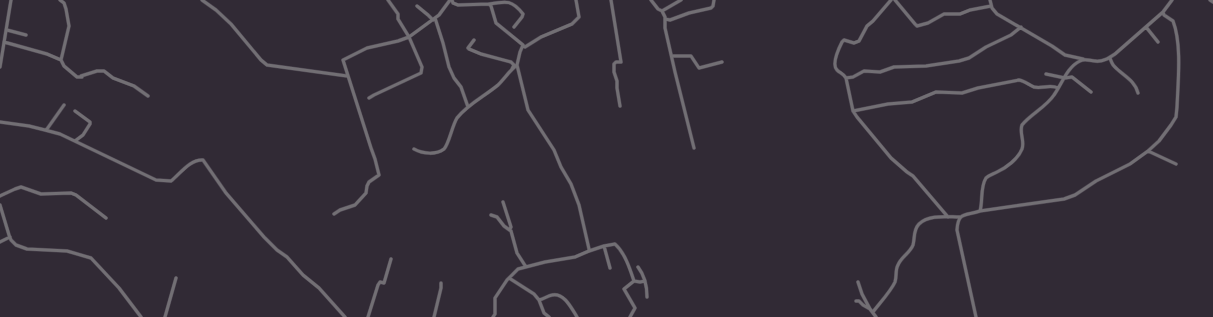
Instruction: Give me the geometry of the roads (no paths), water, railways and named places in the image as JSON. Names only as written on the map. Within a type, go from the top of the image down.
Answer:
[{"type":"street","points":[[0,68],[2,48],[7,30],[11,0]]},
{"type":"street","points":[[60,0],[64,3],[69,26],[61,60],[64,66],[77,77],[82,77]]},
{"type":"street","points":[[202,0],[216,10],[231,24],[261,60],[267,65],[347,76]]},
{"type":"street","points":[[370,98],[421,72],[422,69],[409,37],[399,20],[398,14],[388,0]]},
{"type":"street","points":[[334,214],[340,210],[355,206],[366,193],[366,186],[369,182],[379,175],[347,76],[343,62],[344,59],[367,48],[398,42],[409,37],[434,19],[451,0],[454,4],[458,5],[489,4],[508,0],[511,1],[515,3],[523,14],[514,27]]},
{"type":"street","points":[[523,46],[525,47],[541,37],[572,24],[579,17],[576,0]]},
{"type":"street","points":[[611,0],[621,62],[616,62],[614,64],[620,106]]},
{"type":"street","points":[[651,0],[658,9],[662,11],[665,19],[665,28],[694,148]]},
{"type":"street","points":[[662,11],[681,0]]},
{"type":"street","points":[[665,19],[670,20],[689,13],[711,8],[714,0]]},
{"type":"street","points":[[891,0],[867,26],[859,41],[854,43],[844,40],[842,42],[834,64],[836,69],[845,75],[853,111],[864,127],[879,142],[891,158],[913,176],[948,217]]},
{"type":"street","points":[[895,0],[917,26],[928,23],[944,14],[960,14],[970,10],[991,6]]},
{"type":"street","points":[[990,0],[991,6],[997,14],[1065,55],[1097,61],[1110,58],[1120,51],[1163,12],[1172,0]]},
{"type":"street","points":[[489,4],[496,23],[523,46]]},
{"type":"street","points":[[417,6],[434,19],[443,43],[449,67],[454,78],[461,87],[468,107]]},
{"type":"street","points":[[872,310],[893,287],[897,276],[896,269],[898,264],[912,246],[915,231],[918,225],[929,219],[937,217],[960,217],[980,211],[1069,198],[1096,181],[1130,164],[1156,144],[1174,121],[1177,113],[1178,66],[1175,31],[1173,21],[1164,15],[1163,12]]},
{"type":"street","points":[[1146,27],[1158,42]]},
{"type":"street","points":[[846,78],[864,71],[880,72],[894,67],[926,66],[960,62],[969,58],[986,46],[1011,35],[1021,28]]},
{"type":"street","points":[[7,30],[26,35]]},
{"type":"street","points":[[474,40],[468,48],[469,49],[481,54],[511,62],[514,65],[512,68]]},
{"type":"street","points":[[4,42],[47,54],[61,60]]},
{"type":"street","points":[[523,46],[520,52],[518,65],[528,110],[554,150],[576,196],[589,251]]},
{"type":"street","points":[[672,56],[691,56],[699,68],[722,62]]},
{"type":"street","points":[[1110,58],[1114,67],[1132,83],[1138,92]]},
{"type":"street","points":[[980,211],[983,187],[986,179],[990,175],[1003,169],[1019,154],[1022,148],[1022,125],[1051,99],[1075,64],[1084,59]]},
{"type":"street","points":[[414,150],[429,154],[444,149],[458,117],[468,107],[499,84],[512,68],[518,65]]},
{"type":"street","points":[[77,77],[97,71],[104,71],[113,78],[134,86],[148,96]]},
{"type":"street","points":[[1046,74],[1065,78],[1072,77],[1091,92]]},
{"type":"street","points":[[853,111],[888,104],[912,102],[936,92],[962,93],[978,88],[1019,80],[1035,87],[1054,86],[1058,88]]},
{"type":"street","points":[[45,130],[64,105]]},
{"type":"street","points":[[75,111],[90,122],[90,124],[83,135],[75,141]]},
{"type":"street","points":[[0,122],[29,126],[57,133],[156,180],[171,181],[194,162],[199,159],[202,160],[226,193],[271,245],[287,257],[303,275],[317,286],[345,317]]},
{"type":"street","points":[[1148,150],[1176,164]]},
{"type":"street","points":[[0,196],[20,187],[41,194],[71,193],[76,195],[106,218]]},
{"type":"street","points":[[503,202],[511,227],[509,229]]},
{"type":"street","points":[[0,206],[10,237],[16,245],[34,249],[67,251],[91,258],[119,288],[141,317]]},
{"type":"street","points":[[491,215],[497,217],[504,226],[509,229],[517,252],[526,267]]},
{"type":"street","points":[[960,217],[958,219],[957,230],[976,317]]},
{"type":"street","points":[[0,242],[10,237]]},
{"type":"street","points":[[494,317],[495,298],[509,278],[518,269],[575,256],[604,246],[615,244],[618,247],[634,281]]},
{"type":"street","points":[[604,246],[610,268]]},
{"type":"street","points":[[368,317],[378,285],[380,282],[384,283],[391,259]]},
{"type":"street","points":[[638,267],[645,282],[647,297]]},
{"type":"street","points":[[165,317],[176,278]]},
{"type":"street","points":[[509,278],[540,300],[544,313],[549,317]]},
{"type":"street","points":[[630,317],[635,308],[624,289],[634,281],[645,282]]},
{"type":"street","points":[[858,282],[862,294],[876,317]]},
{"type":"street","points":[[434,317],[442,288],[441,283]]},
{"type":"street","points":[[540,300],[553,295],[565,299],[577,317]]},
{"type":"street","points":[[856,301],[859,301],[872,310]]}]
